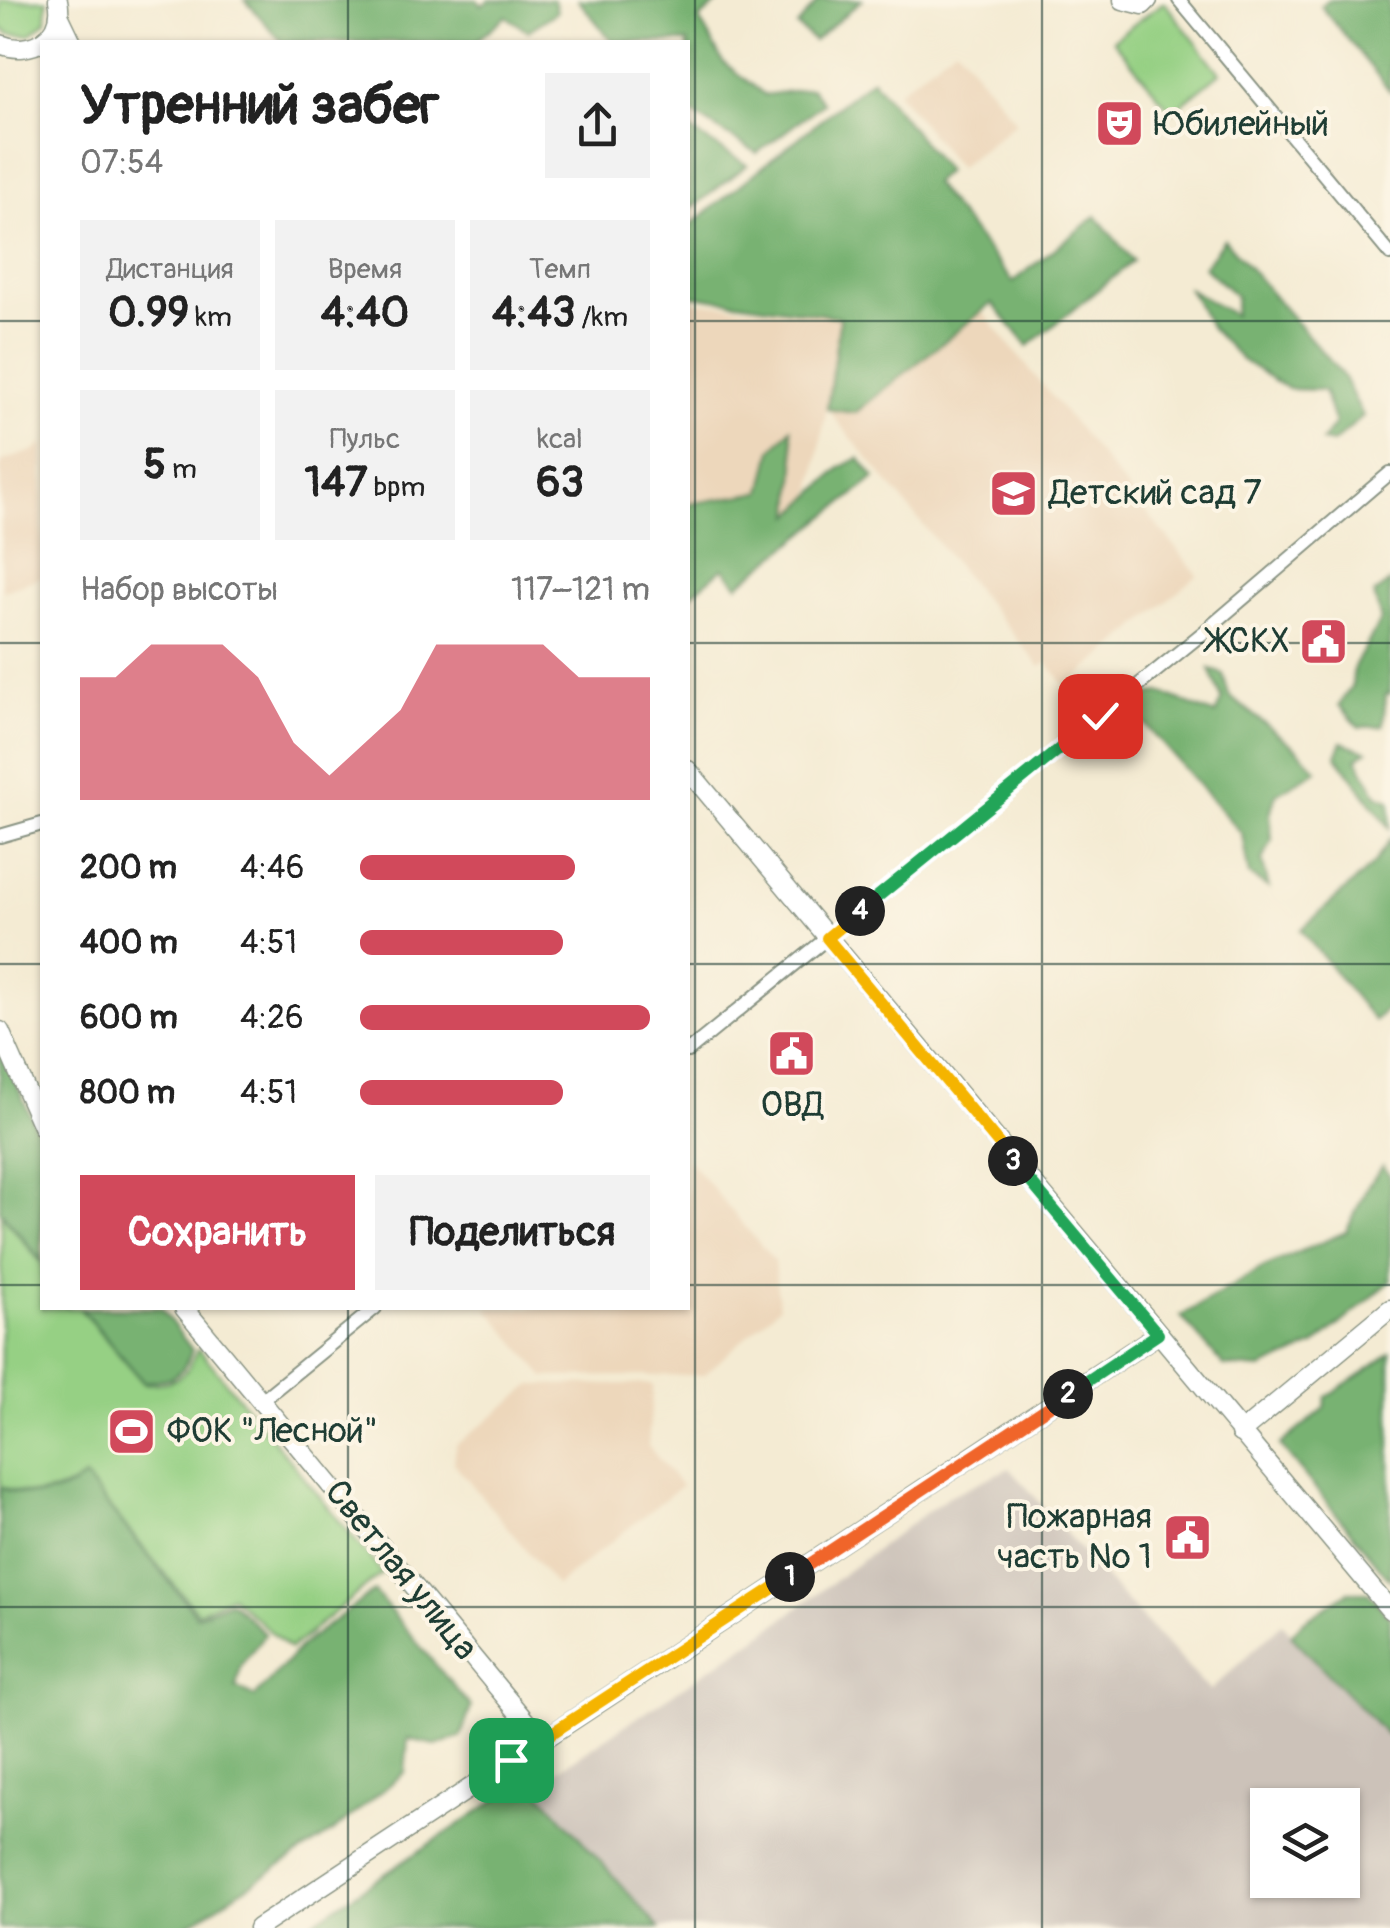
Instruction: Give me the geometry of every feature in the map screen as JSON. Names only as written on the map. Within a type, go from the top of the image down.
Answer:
[{"type":"main road","points":[[1123,0],[1142,4],[1148,0]]},
{"type":"main road","points":[[60,6],[71,40]]},
{"type":"main road","points":[[42,40],[48,38],[60,6]]},
{"type":"main road","points":[[10,50],[40,41]]},
{"type":"main road","points":[[10,50],[40,59]]},
{"type":"main road","points":[[690,772],[1390,1610]]},
{"type":"main road","points":[[0,1031],[40,1121]]},
{"type":"main road","points":[[1240,1432],[1390,1308]]},
{"type":"main road","name":"Светлая улица","points":[[186,1310],[541,1740]]},
{"type":"main road","points":[[258,1928],[1158,1334]]},
{"type":"street","points":[[1180,0],[1390,254]]},
{"type":"street","points":[[690,1049],[1204,632],[1390,473]]},
{"type":"street","points":[[0,836],[40,825]]},
{"type":"street","points":[[262,1400],[374,1310]]},
{"type":"shaded area","points":[[956,46],[1016,122],[958,168],[897,92]]},
{"type":"shaded area","name":"Детский сад 7","points":[[972,299],[1198,575],[1066,687],[1047,662],[1040,667],[829,411]]},
{"type":"shaded area","points":[[690,301],[842,318],[807,522],[731,547],[690,578]]},
{"type":"shaded area","points":[[40,446],[40,578],[2,591],[0,462]]},
{"type":"shaded area","points":[[690,1161],[774,1261],[779,1307],[704,1375],[545,1377],[489,1310],[690,1310]]},
{"type":"shaded area","points":[[653,1384],[648,1446],[681,1486],[556,1586],[454,1463],[456,1445],[532,1385]]},
{"type":"shaded area","points":[[1010,1468],[1109,1583],[1210,1691],[1282,1623],[1390,1738],[1390,1928],[659,1928],[534,1786],[768,1630],[947,1497]]},
{"type":"green space","points":[[0,0],[47,0],[46,21],[30,35],[9,34],[0,27]]},
{"type":"green space","points":[[245,0],[477,0],[482,5],[490,0],[554,0],[557,12],[528,31],[506,16],[477,40],[280,40]]},
{"type":"green space","points":[[578,0],[722,0],[699,19],[723,62],[765,95],[811,88],[823,103],[757,153],[690,112],[690,40],[611,40]]},
{"type":"green space","points":[[819,0],[862,0],[814,41],[797,26]]},
{"type":"green space","points":[[1328,0],[1389,0],[1390,91],[1321,6]]},
{"type":"green space","points":[[1164,2],[1220,73],[1172,112],[1113,40]]},
{"type":"green space","points":[[872,79],[946,171],[933,183],[1013,282],[1096,216],[1133,261],[1028,346],[992,303],[855,413],[827,409],[840,317],[690,295],[690,225]]},
{"type":"green space","points":[[690,130],[747,165],[693,207],[690,203]]},
{"type":"green space","points":[[1224,239],[1343,376],[1363,416],[1333,443],[1322,441],[1335,424],[1324,390],[1288,389],[1242,360],[1211,328],[1189,289],[1234,315],[1236,296],[1204,267]]},
{"type":"green space","points":[[791,428],[795,463],[792,515],[840,468],[859,458],[875,478],[738,585],[723,568],[690,595],[690,504],[762,492],[772,450]]},
{"type":"green space","points":[[1390,582],[1390,694],[1386,694],[1383,726],[1359,727],[1339,705],[1352,685],[1354,667],[1381,620],[1374,594]]},
{"type":"green space","points":[[1210,669],[1223,674],[1229,696],[1297,749],[1317,770],[1276,794],[1270,814],[1272,841],[1262,860],[1269,888],[1249,875],[1242,834],[1131,708],[1143,695],[1161,693],[1215,715],[1222,699]]},
{"type":"green space","points":[[1342,742],[1367,751],[1357,758],[1377,795],[1390,800],[1390,828],[1336,755]]},
{"type":"green space","points":[[1390,839],[1390,1005],[1374,1021],[1301,930],[1374,864]]},
{"type":"green space","points":[[0,1046],[40,1137],[40,1259],[0,1210]]},
{"type":"green space","points":[[1383,1166],[1390,1176],[1390,1282],[1314,1346],[1261,1369],[1224,1366],[1181,1316],[1264,1267],[1346,1232],[1368,1186]]},
{"type":"green space","name":"ФОК \"Лесной\"","points":[[2,1215],[40,1262],[40,1310],[81,1310],[144,1384],[177,1378],[199,1349],[382,1573],[290,1649],[231,1596],[198,1613],[85,1478],[44,1493],[23,1493],[0,1486]]},
{"type":"green space","points":[[83,1310],[162,1310],[192,1350],[180,1372],[144,1382]]},
{"type":"green space","points":[[1390,1353],[1390,1580],[1280,1445],[1325,1408],[1326,1397]]},
{"type":"green space","points":[[85,1478],[197,1616],[230,1601],[265,1634],[241,1665],[236,1687],[255,1697],[303,1644],[374,1591],[471,1707],[461,1737],[436,1745],[408,1739],[405,1772],[331,1833],[183,1928],[0,1928],[0,1488],[44,1495],[64,1490]]},
{"type":"green space","points":[[1348,1592],[1368,1592],[1390,1618],[1390,1738],[1291,1635],[1301,1623]]},
{"type":"green space","points":[[523,1782],[534,1786],[659,1928],[304,1928]]},
{"type":"place","name":"Юбилейный","points":[[1119,124]]},
{"type":"place","name":"Детский сад 7","points":[[1014,493]]},
{"type":"place","name":"ЖСКХ","points":[[1324,641]]},
{"type":"place","name":"ОВД","points":[[792,1053]]},
{"type":"place","name":"ФОК \"Лесной\"","points":[[132,1431]]},
{"type":"place","name":"Пожарная часть № 1","points":[[1187,1537]]},
{"type":"route","points":[[511,1760],[1158,1334],[827,938],[1100,716]]}]
